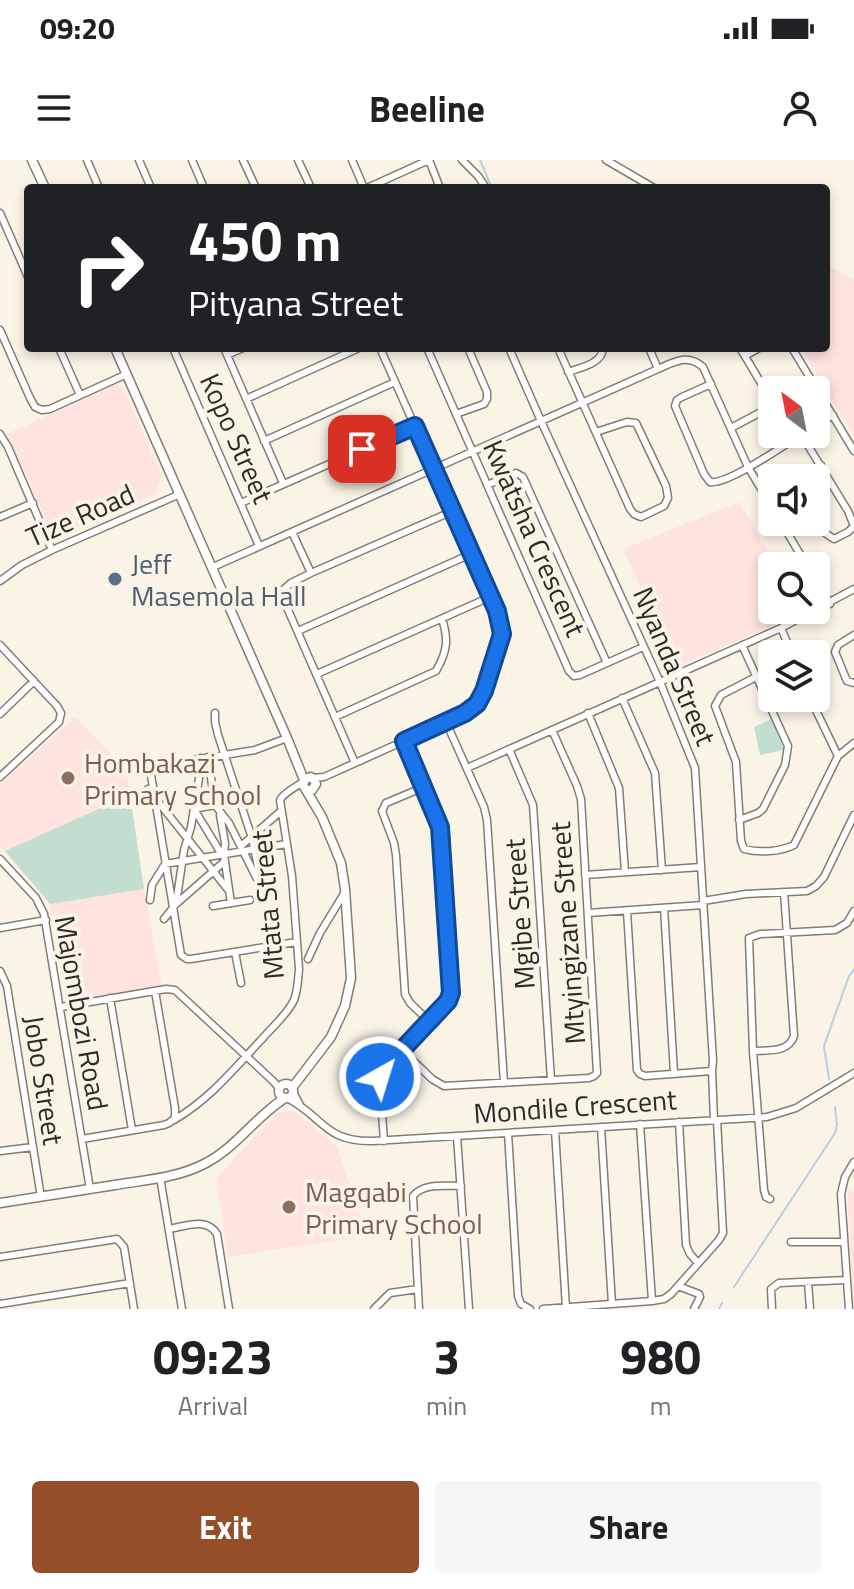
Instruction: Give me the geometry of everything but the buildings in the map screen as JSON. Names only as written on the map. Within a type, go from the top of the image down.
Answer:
[{"type":"street","points":[[32,160],[43,184]]},
{"type":"street","points":[[87,160],[97,184]]},
{"type":"street","points":[[139,160],[149,184]]},
{"type":"street","points":[[192,160],[202,184]]},
{"type":"street","points":[[243,160],[254,184]]},
{"type":"street","points":[[298,160],[309,184]]},
{"type":"street","points":[[352,160],[364,184]]},
{"type":"street","points":[[403,160],[407,169]]},
{"type":"street","points":[[375,184],[429,160],[438,184]]},
{"type":"street","points":[[462,160],[483,184]]},
{"type":"street","points":[[606,160],[647,184]]},
{"type":"street","points":[[0,213],[24,268]]},
{"type":"street","points":[[0,330],[30,398],[38,409],[45,410],[127,374]]},
{"type":"street","points":[[61,352],[80,395]]},
{"type":"street","points":[[0,1203],[189,1171],[217,1157],[260,1117],[331,1037],[349,990],[350,958],[341,863],[309,783],[117,352]]},
{"type":"street","name":"Kopo Street","points":[[175,352],[259,546]]},
{"type":"street","points":[[226,352],[283,483]]},
{"type":"street","points":[[246,399],[350,352]]},
{"type":"street","name":"Mtata Street","points":[[174,1120],[216,1089],[294,1000],[299,969],[294,893],[281,811],[282,796],[473,708],[484,691],[502,634],[500,619],[382,352]]},
{"type":"street","name":"Kwatsha Crescent","points":[[429,352],[569,671],[574,676],[580,675],[643,647]]},
{"type":"street","points":[[456,414],[484,404],[487,399],[487,392],[470,352]]},
{"type":"street","name":"Nyanda Street","points":[[511,352],[660,682],[695,768],[724,1229],[719,1240],[678,1286],[664,1299],[652,1301]]},
{"type":"street","points":[[560,352],[582,403],[634,514],[644,516],[664,506],[668,498],[666,486],[636,423],[627,422],[596,432]]},
{"type":"street","points":[[568,372],[599,360],[602,352]]},
{"type":"street","points":[[651,352],[658,369]]},
{"type":"street","points":[[731,428],[761,412],[768,402],[767,393],[742,352]]},
{"type":"street","points":[[745,356],[752,352]]},
{"type":"street","points":[[794,352],[854,451]]},
{"type":"street","points":[[213,567],[682,359],[697,361],[703,367],[758,484]]},
{"type":"street","points":[[264,441],[395,382]]},
{"type":"street","points":[[711,384],[677,400],[675,406],[708,480],[715,483],[779,448]]},
{"type":"street","points":[[241,503],[415,426]]},
{"type":"street","points":[[0,434],[52,550]]},
{"type":"street","points":[[487,485],[519,473],[526,481],[607,663]]},
{"type":"street","points":[[830,480],[854,525],[834,539],[830,536]]},
{"type":"street","name":"Tize Road","points":[[0,581],[22,565],[52,550],[180,494]]},
{"type":"street","points":[[0,517],[33,503]]},
{"type":"street","points":[[355,763],[282,592],[285,586],[311,573],[453,511]]},
{"type":"street","points":[[292,532],[311,573]]},
{"type":"street","points":[[298,631],[471,554]]},
{"type":"street","points":[[830,604],[854,589]]},
{"type":"street","points":[[317,674],[490,597]]},
{"type":"street","points":[[335,717],[436,671],[447,642],[442,619]]},
{"type":"street","points":[[467,768],[789,624]]},
{"type":"street","points":[[781,628],[786,640]]},
{"type":"street","points":[[854,635],[838,645],[835,652],[847,681],[854,683]]},
{"type":"street","points":[[739,820],[763,809],[785,765],[788,749],[742,645]]},
{"type":"street","points":[[0,777],[60,719],[59,708],[1,647]]},
{"type":"street","points":[[756,677],[721,695],[715,706],[736,762],[741,843],[744,849],[790,847],[797,839],[838,756],[854,743]]},
{"type":"street","points":[[0,714],[34,681]]},
{"type":"street","points":[[622,698],[655,773],[662,870]]},
{"type":"street","points":[[817,712],[838,756]]},
{"type":"street","points":[[215,713],[224,755],[252,838],[260,877]]},
{"type":"street","points":[[588,713],[619,788],[625,872]]},
{"type":"street","points":[[446,722],[487,820],[504,1083]]},
{"type":"street","name":"Mtyingizane Street","points":[[402,1050],[432,1079],[444,1086],[589,1078],[596,1075],[580,795],[552,730]]},
{"type":"street","points":[[287,738],[261,749],[160,765],[153,768],[151,775],[179,948],[184,957],[191,959],[296,942]]},
{"type":"street","points":[[384,1141],[380,1077],[448,1001],[451,993],[442,835],[404,741]]},
{"type":"street","name":"Mgibe Street","points":[[509,749],[533,805],[551,1080]]},
{"type":"street","points":[[204,757],[223,829],[231,903]]},
{"type":"street","points":[[174,906],[204,757]]},
{"type":"street","points":[[424,787],[386,803],[382,811],[396,851],[405,994],[429,1021]]},
{"type":"street","points":[[148,789],[229,891]]},
{"type":"street","points":[[195,807],[217,807],[234,802]]},
{"type":"street","points":[[195,807],[224,857]]},
{"type":"street","points":[[217,807],[229,823],[261,887]]},
{"type":"street","points":[[165,864],[224,857],[242,849],[281,811]]},
{"type":"street","points":[[588,913],[664,908],[746,894],[807,891],[819,885],[854,815]]},
{"type":"street","points":[[242,849],[286,844]]},
{"type":"street","points":[[164,919],[224,857]]},
{"type":"street","name":"Majombozi Road","points":[[0,859],[43,909],[90,1189]]},
{"type":"street","points":[[150,900],[152,885],[165,864]]},
{"type":"street","points":[[585,875],[701,867]]},
{"type":"street","points":[[308,959],[345,891]]},
{"type":"street","points":[[753,1051],[782,1049],[794,1039],[784,892]]},
{"type":"street","points":[[213,906],[250,900]]},
{"type":"street","points":[[664,908],[674,1073]]},
{"type":"street","points":[[627,911],[637,1070],[645,1076],[712,1071]]},
{"type":"street","points":[[770,1199],[764,1190],[753,1051],[749,938],[757,934],[835,930],[847,923],[854,911]]},
{"type":"street","points":[[0,928],[46,920]]},
{"type":"street","points":[[235,952],[241,983]]},
{"type":"street","name":"Jobo Street","points":[[0,971],[7,986],[41,1197]]},
{"type":"street","name":"Mondile Crescent","points":[[155,991],[171,989],[178,992],[337,1136],[360,1142],[759,1117],[796,1108],[854,1073]]},
{"type":"street","points":[[61,1007],[155,991],[175,1108],[174,1120],[164,1125],[82,1139]]},
{"type":"street","points":[[110,998],[132,1130]]},
{"type":"street","points":[[679,1122],[686,1245],[698,1263]]},
{"type":"street","points":[[543,1309],[652,1301],[640,1124]]},
{"type":"street","points":[[601,1127],[612,1304]]},
{"type":"street","points":[[555,1130],[566,1308]]},
{"type":"street","points":[[508,1133],[518,1296],[521,1304],[529,1309]]},
{"type":"street","points":[[457,1136],[469,1309]]},
{"type":"street","points":[[0,1151],[33,1147]]},
{"type":"street","points":[[849,1309],[841,1188],[854,1162]]},
{"type":"street","points":[[160,1177],[182,1309]]},
{"type":"street","points":[[419,1309],[413,1196],[423,1188],[461,1186]]},
{"type":"street","points":[[169,1229],[206,1223],[215,1228],[229,1309]]},
{"type":"street","points":[[0,1257],[114,1238],[123,1245],[134,1309]]},
{"type":"street","points":[[791,1242],[844,1242]]},
{"type":"street","points":[[772,1309],[770,1293],[774,1285],[782,1282],[846,1280]]},
{"type":"street","points":[[808,1282],[810,1309]]},
{"type":"street","points":[[0,1304],[130,1283]]},
{"type":"street","points":[[678,1286],[699,1294],[694,1309]]},
{"type":"street","points":[[374,1309],[390,1293],[418,1289]]},
{"type":"shaded area","points":[[830,266],[854,280],[854,436],[830,396],[830,376],[818,376],[803,352],[830,352]]},
{"type":"shaded area","points":[[118,384],[123,388],[162,476],[154,495],[58,536],[50,528],[7,434]]},
{"type":"shaded area","points":[[740,502],[769,552],[758,552],[758,624],[776,624],[676,667],[623,549]]},
{"type":"shaded area","name":"Hombakazi Primary School","points":[[75,717],[127,771],[130,795],[5,851],[0,847],[0,785]]},
{"type":"shaded area","points":[[144,889],[162,986],[74,999],[66,991],[50,904]]},
{"type":"shaded area","name":"Magqabi Primary School","points":[[294,1111],[337,1146],[367,1236],[228,1257],[216,1178],[278,1112]]},
{"type":"shaded area","points":[[847,1189],[854,1193],[854,1309]]},
{"type":"green space","points":[[772,719],[784,750],[760,755],[754,727]]},
{"type":"green space","points":[[130,795],[144,889],[50,904],[5,851]]},
{"type":"waterway","points":[[480,160],[490,184]]},
{"type":"waterway","points":[[829,1079],[824,1046],[854,969]]},
{"type":"waterway","points":[[734,1287],[835,1133],[835,1107]]},
{"type":"waterway","points":[[719,1309],[722,1303]]},
{"type":"place","name":"Jeff Masemola Hall","points":[[115,579]]},
{"type":"place","name":"Hombakazi Primary School","points":[[68,778]]},
{"type":"place","name":"Magqabi Primary School","points":[[289,1207]]},
{"type":"route","points":[[362,449],[415,426],[497,611],[502,634],[477,704],[465,713],[404,741],[442,835],[451,993],[448,1001],[380,1077]]}]
